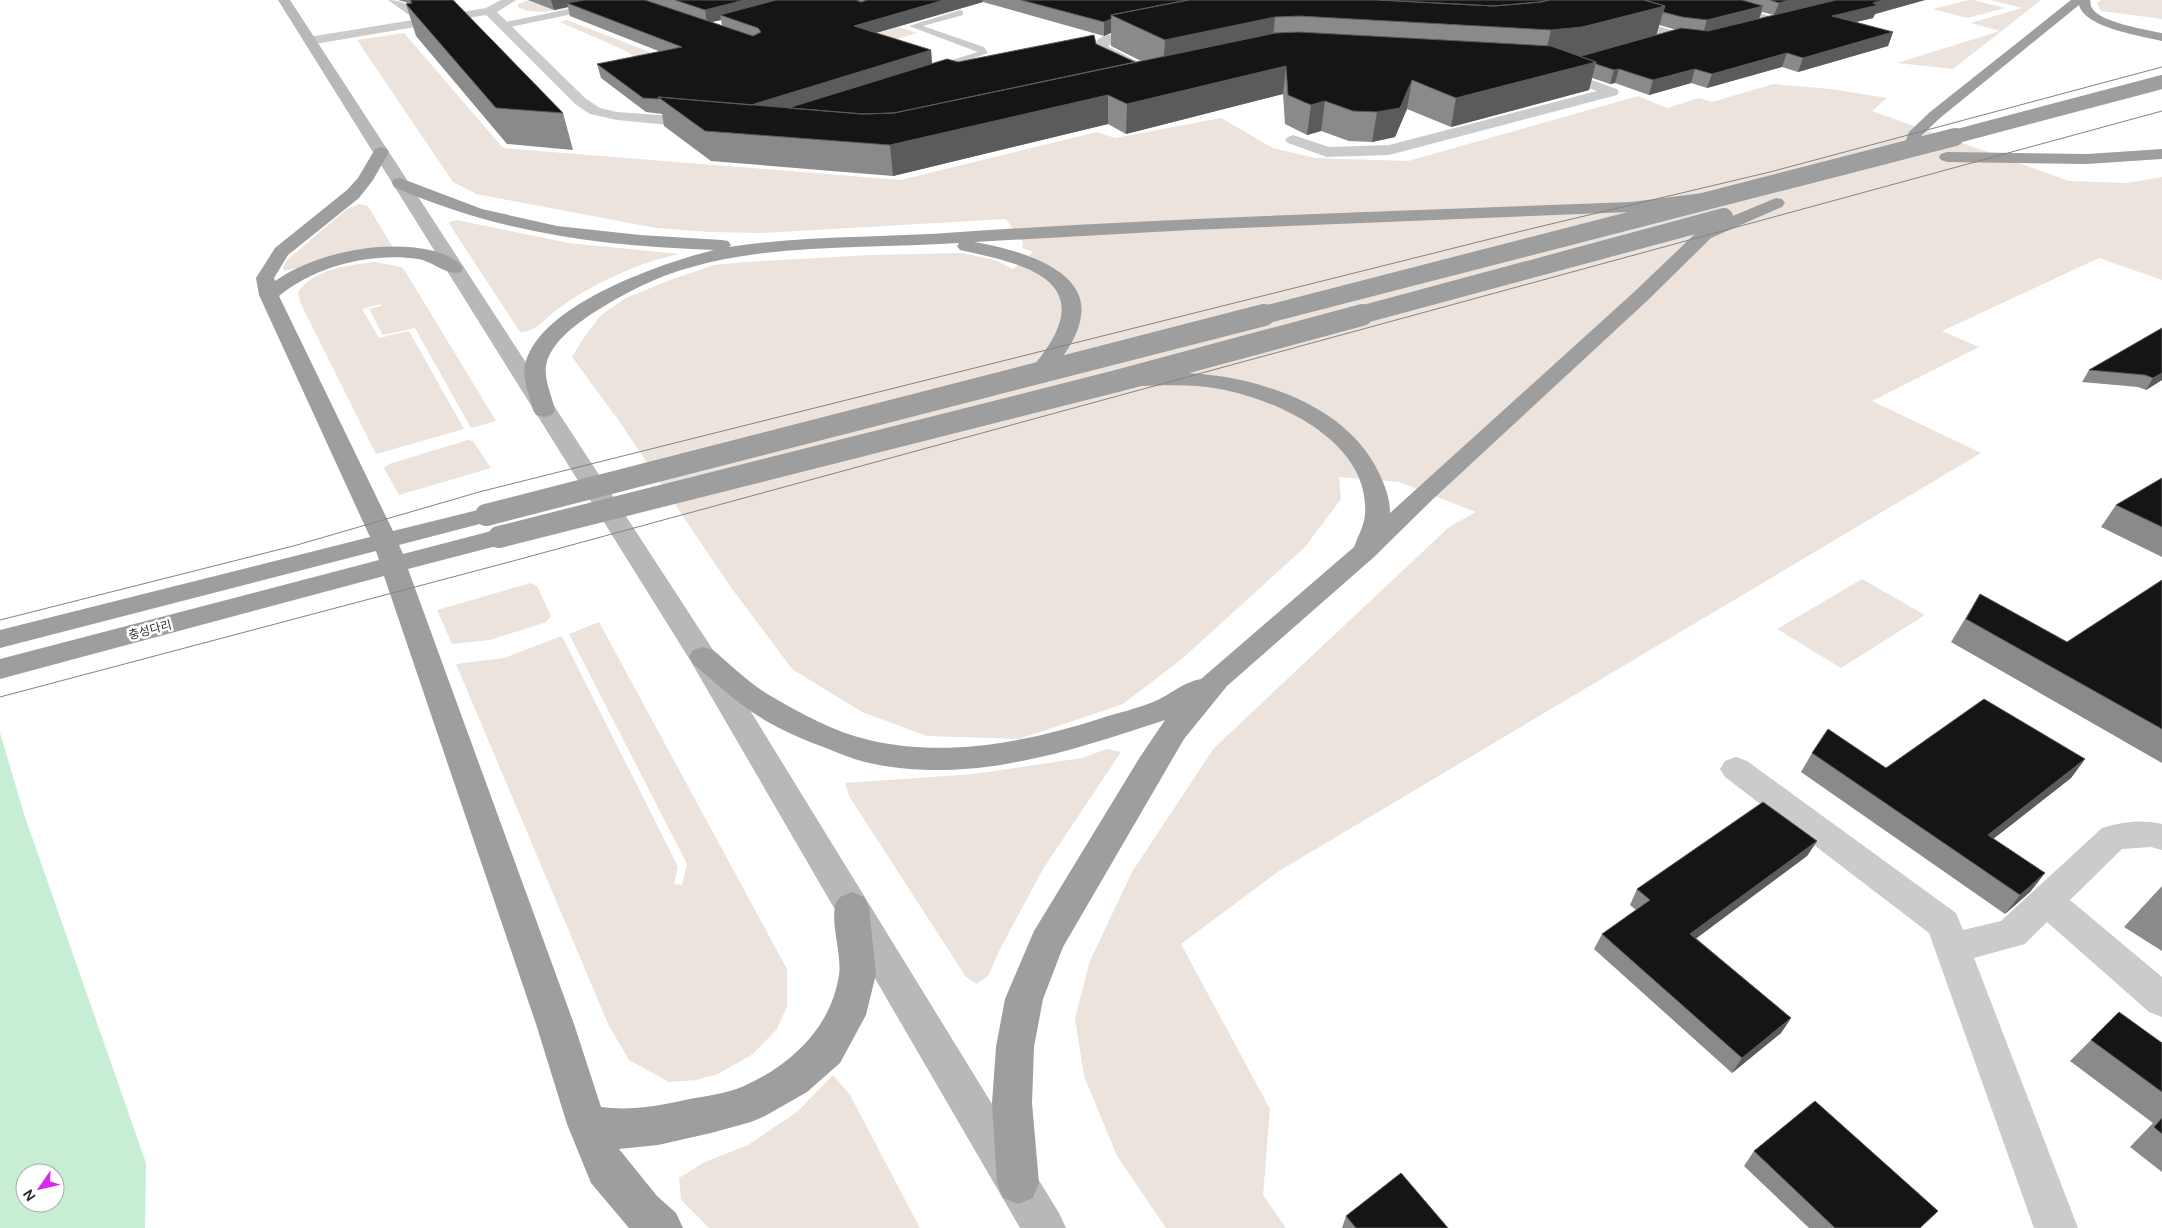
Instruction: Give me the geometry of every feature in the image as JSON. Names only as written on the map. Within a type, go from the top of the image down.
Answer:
[{"type":"highway","points":[[1911,148],[1914,135],[1935,115],[2078,0]]},
{"type":"highway","points":[[2084,0],[2085,8],[2089,13],[2101,19],[2117,26],[2162,37]]},
{"type":"highway","points":[[389,553],[486,515],[1747,192],[2162,82]]},
{"type":"highway","points":[[0,639],[299,564],[499,537],[1117,381],[2162,100]]},
{"type":"highway","points":[[381,152],[365,180],[353,194],[281,252],[265,278],[269,295],[389,553],[551,1015],[587,1124],[606,1168],[642,1211],[661,1228]]},
{"type":"highway","points":[[1947,157],[2087,159],[2162,154]]},
{"type":"highway","points":[[400,183],[447,204],[475,213],[554,229],[624,238],[695,244],[801,246],[920,241],[1028,232],[1631,207],[1747,192]]},
{"type":"highway","points":[[1018,1183],[1012,1104],[1016,1047],[1024,999],[1047,942],[1173,731],[1217,679],[1365,551],[1424,494],[1642,296],[1705,234],[1795,198]]},
{"type":"highway","points":[[920,241],[980,248],[1024,260],[1041,268],[1057,280],[1067,292],[1072,306],[1070,321],[1057,351],[1040,372]]},
{"type":"highway","points":[[544,410],[535,366],[542,351],[554,336],[595,303],[622,288],[684,264],[710,257],[801,246]]},
{"type":"highway","points":[[269,295],[291,279],[328,264],[378,254],[407,252],[434,257],[454,268]]},
{"type":"highway","points":[[1117,381],[1192,379],[1229,384],[1295,405],[1322,422],[1344,439],[1361,460],[1370,478],[1377,499],[1377,520],[1365,551]]},
{"type":"highway","name":"충성다리","points":[[0,669],[300,591],[389,553]]},
{"type":"highway","points":[[702,657],[756,701],[811,731],[866,751],[923,759],[968,758],[1024,751],[1082,736],[1165,709],[1217,679]]},
{"type":"highway","points":[[587,1124],[618,1129],[658,1126],[751,1103],[793,1079],[826,1050],[847,1015],[858,974],[852,906]]},
{"type":"main road","points":[[284,0],[702,657],[1044,1228]]},
{"type":"street","points":[[309,41],[489,12],[510,0]]},
{"type":"street","points":[[1555,0],[1677,36],[1703,39],[1712,37]]},
{"type":"street","points":[[489,12],[505,24],[580,101],[595,111],[617,116],[717,125]]},
{"type":"street","points":[[1568,18],[1593,12]]},
{"type":"street","points":[[1749,28],[1782,19]]},
{"type":"street","points":[[1144,70],[1102,49],[1102,43],[1109,39],[1163,28]]},
{"type":"street","points":[[1650,44],[1677,36]]},
{"type":"street","points":[[1292,140],[1327,152],[1389,150],[1612,92],[1544,67],[1576,64]]},
{"type":"street","points":[[1736,769],[1943,924],[2056,1228]]},
{"type":"street","points":[[1953,948],[2012,933],[2114,837],[2151,834],[2162,837]]},
{"type":"street","points":[[2046,900],[2162,1000]]},
{"type":"lane","points":[[1706,0],[1782,19]]},
{"type":"lane","points":[[398,1],[423,22]]},
{"type":"lane","points":[[505,24],[629,1]]},
{"type":"lane","points":[[917,74],[983,53],[981,49],[914,26],[960,13]]},
{"type":"shaded area","points":[[529,0],[601,0],[571,8],[548,11],[536,12],[518,7],[518,4]]},
{"type":"shaded area","points":[[1969,0],[2005,8],[1967,18],[1933,9]]},
{"type":"shaded area","points":[[1990,0],[2041,0],[1953,69],[1897,63],[2000,31],[1971,23],[2022,8]]},
{"type":"shaded area","points":[[2101,0],[2162,0],[2162,19],[2101,11],[2097,3]]},
{"type":"shaded area","points":[[567,20],[795,108],[657,72],[626,51],[560,22]]},
{"type":"shaded area","points":[[899,27],[917,33],[852,52],[843,43]]},
{"type":"shaded area","points":[[404,33],[503,148],[901,180],[1097,132],[1115,138],[1221,118],[1273,148],[1315,158],[1408,161],[1638,96],[1667,108],[1699,98],[1712,102],[1773,84],[1831,89],[1887,98],[1872,111],[2069,181],[2127,183],[2162,177],[2162,280],[2099,258],[1942,331],[1979,347],[1872,401],[1981,453],[1279,871],[1181,944],[1270,1109],[1263,1195],[1286,1228],[1166,1228],[1117,1156],[1084,1076],[1075,1018],[1090,961],[1132,872],[1214,748],[1449,527],[1476,512],[1399,482],[1339,477],[1341,499],[1305,547],[1183,658],[1123,704],[1019,739],[927,736],[862,712],[792,669],[730,586],[619,421],[572,357],[601,315],[626,298],[714,265],[871,255],[962,253],[995,260],[1013,269],[1033,252],[1022,248],[1023,242],[1006,219],[762,233],[709,232],[656,228],[476,194],[453,182],[357,40]]},
{"type":"shaded area","points":[[359,204],[368,206],[392,246],[285,271],[283,268],[287,260],[347,209]]},
{"type":"shaded area","points":[[457,220],[568,243],[680,254],[649,262],[616,275],[571,300],[531,330],[520,332],[450,225],[449,222]]},
{"type":"shaded area","points":[[375,262],[401,267],[405,271],[496,421],[471,428],[415,328],[383,335],[369,309],[381,306],[380,304],[362,309],[379,338],[409,331],[464,429],[376,454],[300,302],[298,292],[313,278],[332,269]]},
{"type":"shaded area","points":[[468,440],[473,441],[491,468],[399,495],[384,468],[389,464]]},
{"type":"shaded area","points":[[1862,579],[1925,615],[1841,668],[1777,629]]},
{"type":"shaded area","points":[[531,583],[537,586],[551,616],[546,622],[490,640],[452,644],[437,610]]},
{"type":"shaded area","points":[[599,622],[787,969],[787,1006],[777,1029],[753,1054],[718,1074],[696,1080],[669,1082],[629,1060],[609,1026],[456,664],[504,658],[562,636],[678,867],[674,884],[682,885],[687,864],[569,634]]},
{"type":"shaded area","points":[[0,733],[25,817],[146,1163],[145,1228],[0,1228]]},
{"type":"shaded area","points":[[1107,749],[1121,752],[1043,869],[1000,949],[988,976],[977,984],[966,977],[849,796],[845,783],[974,774],[1082,758]]},
{"type":"shaded area","points":[[833,1075],[850,1095],[920,1228],[709,1228],[681,1200],[679,1178],[705,1162],[748,1145],[797,1112]]},
{"type":"building","points":[[410,0],[453,0],[563,113],[496,108],[406,4],[412,3]]},
{"type":"building","points":[[584,0],[645,0],[753,36],[761,32],[758,28],[720,15],[776,0],[856,0],[861,2],[867,0],[944,0],[854,26],[931,50],[751,105],[658,97],[659,99],[643,98],[597,64],[682,47],[567,3]]},
{"type":"building","points":[[675,0],[745,0],[705,10]]},
{"type":"building","points":[[1021,0],[1188,0],[1111,15],[1111,19],[1104,22]]},
{"type":"building","points":[[1188,0],[1379,0],[1494,6],[1549,0],[1644,0],[1665,6],[1582,27],[1551,30],[1299,16],[1275,17],[1165,40],[1111,15]]},
{"type":"building","points":[[1379,0],[1549,0],[1494,6]]},
{"type":"building","points":[[1644,0],[1742,0],[1763,6],[1707,20],[1682,17],[1663,12],[1665,6]]},
{"type":"building","points":[[1770,0],[1790,0],[1779,3]]},
{"type":"building","points":[[1836,0],[1884,0],[1873,3],[1878,5],[1832,16],[1893,32],[1803,58],[1787,53],[1712,74],[1695,69],[1653,80],[1619,69],[1614,70],[1579,56],[1681,28],[1708,31]]},
{"type":"building","points":[[1299,32],[1551,46],[1596,62],[1456,98],[1412,80],[1400,108],[1377,112],[1353,111],[1325,101],[1311,105],[1288,95],[1286,66],[1127,104],[1108,95],[890,145],[705,131],[658,97],[863,114],[894,113],[1275,33]]},
{"type":"building","points":[[1094,35],[1096,44],[1135,62],[894,113],[863,114],[788,108],[947,59],[958,62]]},
{"type":"building","points":[[2162,328],[2162,373],[2153,378],[2145,375],[2089,370]]},
{"type":"building","points":[[2162,478],[2162,527],[2116,505]]},
{"type":"building","points":[[2162,580],[2162,729],[1966,619],[1980,594],[2067,642]]},
{"type":"building","points":[[1984,699],[2085,759],[1988,835],[2045,873],[2020,895],[1812,753],[1828,729],[1886,768]]},
{"type":"building","points":[[1763,802],[1817,841],[1690,934],[1791,1018],[1742,1058],[1602,934],[1650,900],[1637,889]]},
{"type":"building","points":[[2119,1012],[2162,1043],[2162,1092],[2091,1040]]},
{"type":"building","points":[[1815,1101],[1938,1211],[1920,1228],[1835,1228],[1754,1151]]},
{"type":"building","points":[[2162,1118],[2162,1134],[2154,1127]]},
{"type":"building","points":[[1401,1173],[1448,1228],[1356,1228],[1346,1216]]},
{"type":"tram line","points":[[0,620],[297,545],[479,492],[1534,228],[1770,172],[2162,67]]},
{"type":"tram line","points":[[0,697],[513,561],[2162,111]]}]
